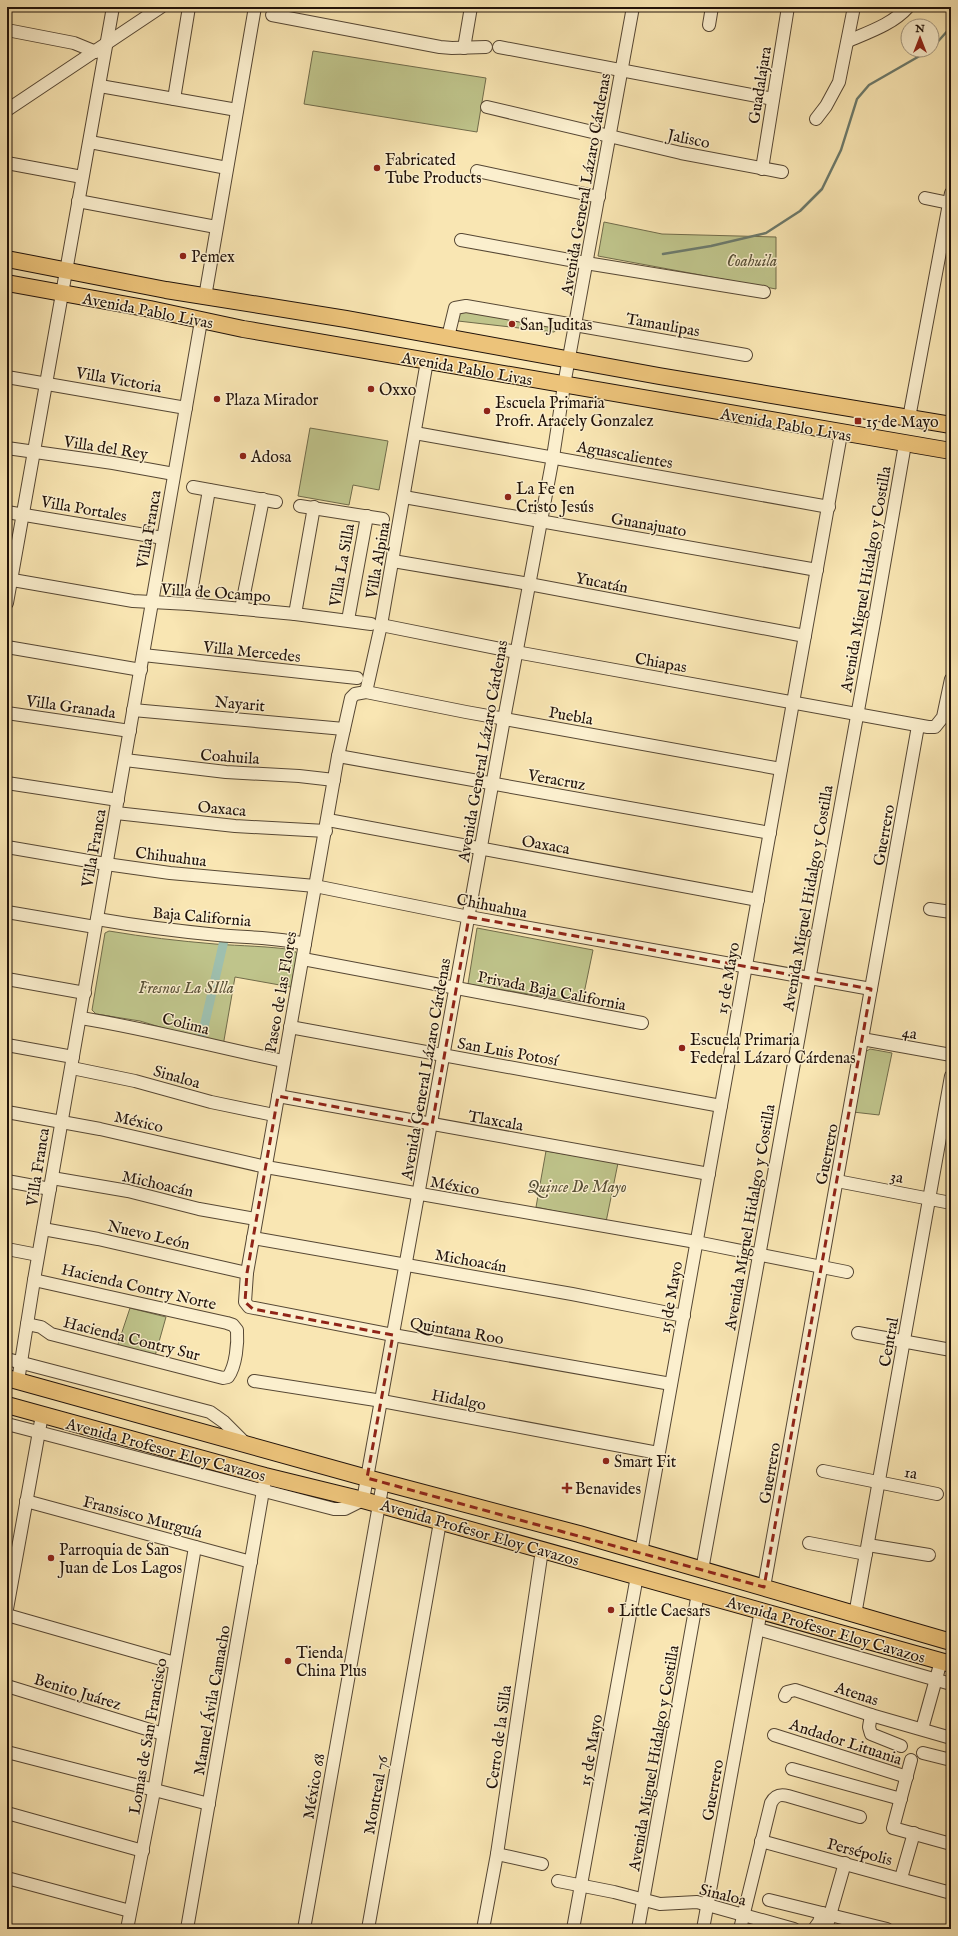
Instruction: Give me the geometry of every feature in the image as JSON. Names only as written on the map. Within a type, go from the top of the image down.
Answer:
[{"type":"main road","name":"Avenida Pablo Livas","points":[[7,260],[205,297],[448,337],[569,360],[951,425]]},
{"type":"main road","name":"Avenida Pablo Livas","points":[[7,283],[201,321],[841,434],[951,451]]},
{"type":"main road","name":"Avenida Profesor Eloy Cavazos","points":[[13,1379],[367,1478],[641,1552],[951,1642]]},
{"type":"main road","name":"Avenida Profesor Eloy Cavazos","points":[[7,1405],[42,1414],[264,1484],[363,1500],[761,1610],[946,1663]]},
{"type":"street","points":[[7,602],[9,579],[46,382],[82,177],[90,142],[113,7]]},
{"type":"street","points":[[7,110],[96,52],[161,7]]},
{"type":"street","points":[[174,99],[189,7]]},
{"type":"street","points":[[205,297],[255,7]]},
{"type":"street","points":[[464,48],[472,7]]},
{"type":"street","name":"Avenida General Lázaro Cárdenas","points":[[363,1500],[418,1194],[432,1125],[516,652],[553,457],[564,385],[633,7]]},
{"type":"street","points":[[709,25],[712,7]]},
{"type":"street","name":"Guadalajara","points":[[762,169],[788,7]]},
{"type":"street","points":[[816,119],[830,100],[839,82],[854,7]]},
{"type":"street","points":[[848,41],[891,21],[903,14],[908,7]]},
{"type":"street","points":[[272,15],[422,44],[464,48],[486,48]]},
{"type":"street","points":[[7,30],[74,43],[96,52]]},
{"type":"street","points":[[499,47],[621,72],[773,99]]},
{"type":"street","points":[[100,86],[237,110]]},
{"type":"street","points":[[7,98],[20,102]]},
{"type":"street","name":"Jalisco","points":[[487,107],[681,153],[782,172]]},
{"type":"street","points":[[90,142],[227,168]]},
{"type":"street","points":[[7,163],[82,177]]},
{"type":"street","points":[[477,171],[599,197]]},
{"type":"street","points":[[909,418],[950,198],[925,198]]},
{"type":"street","points":[[78,201],[216,227]]},
{"type":"street","points":[[461,240],[586,263],[764,292]]},
{"type":"street","name":"Tamaulipas","points":[[448,337],[453,312],[459,306],[746,355]]},
{"type":"street","name":"Villa Franca","points":[[13,1379],[21,1362],[38,1255],[81,1018],[106,864],[201,321]]},
{"type":"street","name":"Villa Alpina","points":[[360,693],[393,561],[428,361]]},
{"type":"street","name":"Villa Victoria","points":[[7,377],[46,382],[186,408]]},
{"type":"street","name":"Aguascalientes","points":[[415,433],[829,507]]},
{"type":"street","name":"15 de Mayo","points":[[641,1552],[841,434]]},
{"type":"street","name":"Avenida Miguel Hidalgo y Costilla","points":[[702,1570],[905,444]]},
{"type":"street","name":"Villa del Rey","points":[[7,448],[33,453],[113,463],[174,474]]},
{"type":"street","points":[[193,487],[276,502]]},
{"type":"street","points":[[188,604],[208,490]]},
{"type":"street","name":"Guanajuato","points":[[404,497],[540,523],[647,539],[817,570]]},
{"type":"street","points":[[241,609],[262,499]]},
{"type":"street","points":[[300,506],[383,519]]},
{"type":"street","points":[[295,614],[314,507]]},
{"type":"street","name":"Villa Portales","points":[[7,512],[163,538]]},
{"type":"street","name":"Villa La Silla","points":[[348,620],[367,516]]},
{"type":"street","name":"Yucatán","points":[[393,561],[529,584],[805,636]]},
{"type":"street","name":"Villa de Ocampo","points":[[9,579],[152,603],[188,604],[295,614],[376,625]]},
{"type":"street","name":"Chiapas","points":[[376,625],[918,726],[935,727],[944,717],[951,680]]},
{"type":"street","points":[[7,646],[141,670]]},
{"type":"street","name":"Villa Mercedes","points":[[143,655],[357,678]]},
{"type":"street","name":"Puebla","points":[[360,693],[781,769]]},
{"type":"street","name":"Paseo de las Flores","points":[[245,1298],[247,1273],[283,1061],[303,959],[338,756],[352,698],[360,693]]},
{"type":"street","name":"Nayarit","points":[[133,710],[344,730]]},
{"type":"street","name":"Villa Granada","points":[[7,713],[130,731]]},
{"type":"street","name":"Guerrero","points":[[764,1588],[918,726]]},
{"type":"street","name":"Veracruz","points":[[338,756],[770,834]]},
{"type":"street","name":"Coahuila","points":[[125,760],[226,772],[334,780]]},
{"type":"street","points":[[7,783],[118,800]]},
{"type":"street","name":"Oaxaca","points":[[116,813],[235,826],[327,825],[481,848],[758,900]]},
{"type":"street","name":"Chihuahua","points":[[7,846],[106,864],[170,873],[315,886],[469,917],[871,989]]},
{"type":"street","points":[[930,909],[951,912]]},
{"type":"street","name":"Baja California","points":[[7,912],[96,923],[218,935],[273,938],[305,944]]},
{"type":"street","points":[[303,959],[456,988]]},
{"type":"street","points":[[7,979],[85,993]]},
{"type":"street","name":"Privada Baja California","points":[[456,988],[642,1023]]},
{"type":"street","name":"Colima","points":[[81,1018],[144,1029],[283,1061]]},
{"type":"street","name":"San Luis Potosí","points":[[290,1027],[721,1106]]},
{"type":"street","name":"4a","points":[[862,1039],[951,1056]]},
{"type":"street","name":"Sinaloa","points":[[7,1045],[211,1102],[274,1115]]},
{"type":"street","name":"Central","points":[[855,1615],[951,1076]]},
{"type":"street","name":"Tlaxcala","points":[[278,1096],[709,1174]]},
{"type":"street","name":"México","points":[[7,1112],[128,1135],[266,1167],[696,1242],[846,1272]]},
{"type":"street","name":"Michoacán","points":[[7,1181],[51,1183],[128,1191],[199,1209],[256,1219]]},
{"type":"street","name":"3a","points":[[837,1181],[951,1203]]},
{"type":"street","name":"Nuevo León","points":[[43,1229],[106,1240],[247,1273]]},
{"type":"street","name":"Michoacán","points":[[253,1238],[406,1264],[684,1316]]},
{"type":"street","points":[[7,1249],[38,1255]]},
{"type":"street","name":"Hacienda Contry Norte","points":[[34,1280],[227,1322],[235,1327],[238,1336],[230,1374]]},
{"type":"street","name":"Quintana Roo","points":[[245,1298],[246,1305],[253,1309],[671,1384]]},
{"type":"street","name":"Hacienda Contry Sur","points":[[27,1324],[41,1327],[51,1334],[223,1378],[228,1377],[230,1374]]},
{"type":"street","points":[[858,1333],[951,1350]]},
{"type":"street","name":"Avenida Profesor Eloy Cavazos","points":[[7,1359],[210,1412],[224,1422],[246,1444]]},
{"type":"street","name":"Hidalgo","points":[[254,1381],[382,1401],[658,1453]]},
{"type":"street","points":[[7,1609],[13,1543],[26,1501],[42,1414]]},
{"type":"street","points":[[7,1424],[38,1433],[264,1484]]},
{"type":"street","name":"1a","points":[[823,1471],[937,1494]]},
{"type":"street","name":"México 68","points":[[304,1929],[383,1482]]},
{"type":"street","name":"Manuel Ávila Camacho","points":[[187,1929],[264,1484]]},
{"type":"street","name":"Fransisco Murguía","points":[[26,1501],[251,1562]]},
{"type":"street","name":"Montreal 76","points":[[368,1929],[440,1522]]},
{"type":"street","points":[[809,1543],[929,1555]]},
{"type":"street","name":"Lomas de San Francisco","points":[[127,1929],[154,1791],[195,1548]]},
{"type":"street","name":"Cerro de la Silla","points":[[483,1929],[497,1854],[542,1550]]},
{"type":"street","name":"15 de Mayo","points":[[573,1929],[637,1576]]},
{"type":"street","name":"Avenida Miguel Hidalgo y Costilla","points":[[638,1929],[698,1593]]},
{"type":"street","name":"Guerrero","points":[[704,1929],[761,1610]]},
{"type":"street","points":[[7,1616],[175,1663]]},
{"type":"street","points":[[758,1629],[951,1684]]},
{"type":"street","points":[[922,1729],[936,1679],[946,1663]]},
{"type":"street","name":"Benito Juárez","points":[[7,1686],[163,1734]]},
{"type":"street","name":"Atenas","points":[[785,1696],[787,1692],[795,1690],[871,1715],[951,1738]]},
{"type":"street","points":[[871,1715],[869,1727],[871,1734],[901,1746]]},
{"type":"street","name":"Andador Lituania","points":[[774,1735],[907,1777]]},
{"type":"street","points":[[7,1752],[209,1804]]},
{"type":"street","points":[[923,1753],[951,1760]]},
{"type":"street","points":[[911,1760],[893,1828],[951,1844]]},
{"type":"street","points":[[792,1769],[901,1799]]},
{"type":"street","points":[[740,1929],[742,1915],[771,1802],[777,1796],[788,1796],[860,1817]]},
{"type":"street","points":[[7,1813],[143,1851]]},
{"type":"street","points":[[901,1878],[914,1833]]},
{"type":"street","name":"Persépolis","points":[[761,1841],[901,1878],[951,1893]]},
{"type":"street","points":[[497,1854],[542,1864]]},
{"type":"street","points":[[826,1929],[826,1914],[845,1863]]},
{"type":"street","points":[[7,1878],[130,1911]]},
{"type":"street","name":"Sinaloa","points":[[558,1881],[660,1904],[686,1901],[708,1905],[794,1929]]},
{"type":"street","points":[[770,1900],[887,1929]]},
{"type":"street","points":[[814,1929],[826,1914]]},
{"type":"highlighted area","points":[[469,917],[871,989],[764,1587],[367,1478],[393,1335],[253,1309],[245,1302],[247,1273],[278,1096],[432,1125]]},
{"type":"green space","points":[[313,51],[486,78],[477,132],[304,104]]},
{"type":"green space","name":"Coahuila","points":[[604,222],[662,234],[776,237],[776,289],[598,256]]},
{"type":"green space","points":[[459,310],[560,327],[554,332],[458,321]]},
{"type":"green space","points":[[310,428],[388,441],[379,490],[353,485],[349,505],[298,496]]},
{"type":"green space","points":[[477,928],[593,950],[582,1003],[468,984]]},
{"type":"green space","name":"Fresnos La SIlla","points":[[109,931],[188,942],[294,950],[297,954],[291,987],[235,977],[223,1046],[140,1021],[96,1014],[92,1010],[105,933]]},
{"type":"green space","points":[[870,1049],[892,1053],[879,1115],[853,1112],[865,1052]]},
{"type":"green space","name":"Quince De Mayo","points":[[546,1151],[618,1163],[606,1222],[536,1207]]},
{"type":"green space","points":[[130,1308],[166,1317],[155,1356],[117,1347]]},
{"type":"waterway","points":[[940,39],[951,27]]},
{"type":"waterway","points":[[663,254],[711,246],[766,233],[800,211],[822,189],[841,150],[857,99],[869,85],[916,58]]},
{"type":"waterway","points":[[201,1040],[225,936]]},
{"type":"place","name":"Fabricated Tube Products","points":[[377,168]]},
{"type":"place","name":"Pemex","points":[[183,256]]},
{"type":"place","name":"San Juditas","points":[[512,324]]},
{"type":"place","name":"Oxxo","points":[[371,389]]},
{"type":"place","name":"Plaza Mirador","points":[[217,399]]},
{"type":"place","name":"Escuela Primaria Profr. Aracely Gonzalez","points":[[487,411]]},
{"type":"place","name":"15 de Mayo","points":[[858,421]]},
{"type":"place","name":"Adosa","points":[[243,456]]},
{"type":"place","name":"La Fe en Cristo Jesús","points":[[508,497]]},
{"type":"place","name":"Escuela Primaria Federal Lázaro Cárdenas","points":[[682,1048]]},
{"type":"place","name":"Smart Fit","points":[[606,1461]]},
{"type":"place","name":"Benavides","points":[[567,1488]]},
{"type":"place","name":"Parroquia de San Juan de Los Lagos","points":[[51,1558]]},
{"type":"place","name":"Little Caesars","points":[[611,1610]]},
{"type":"place","name":"Tienda China Plus","points":[[288,1661]]}]
